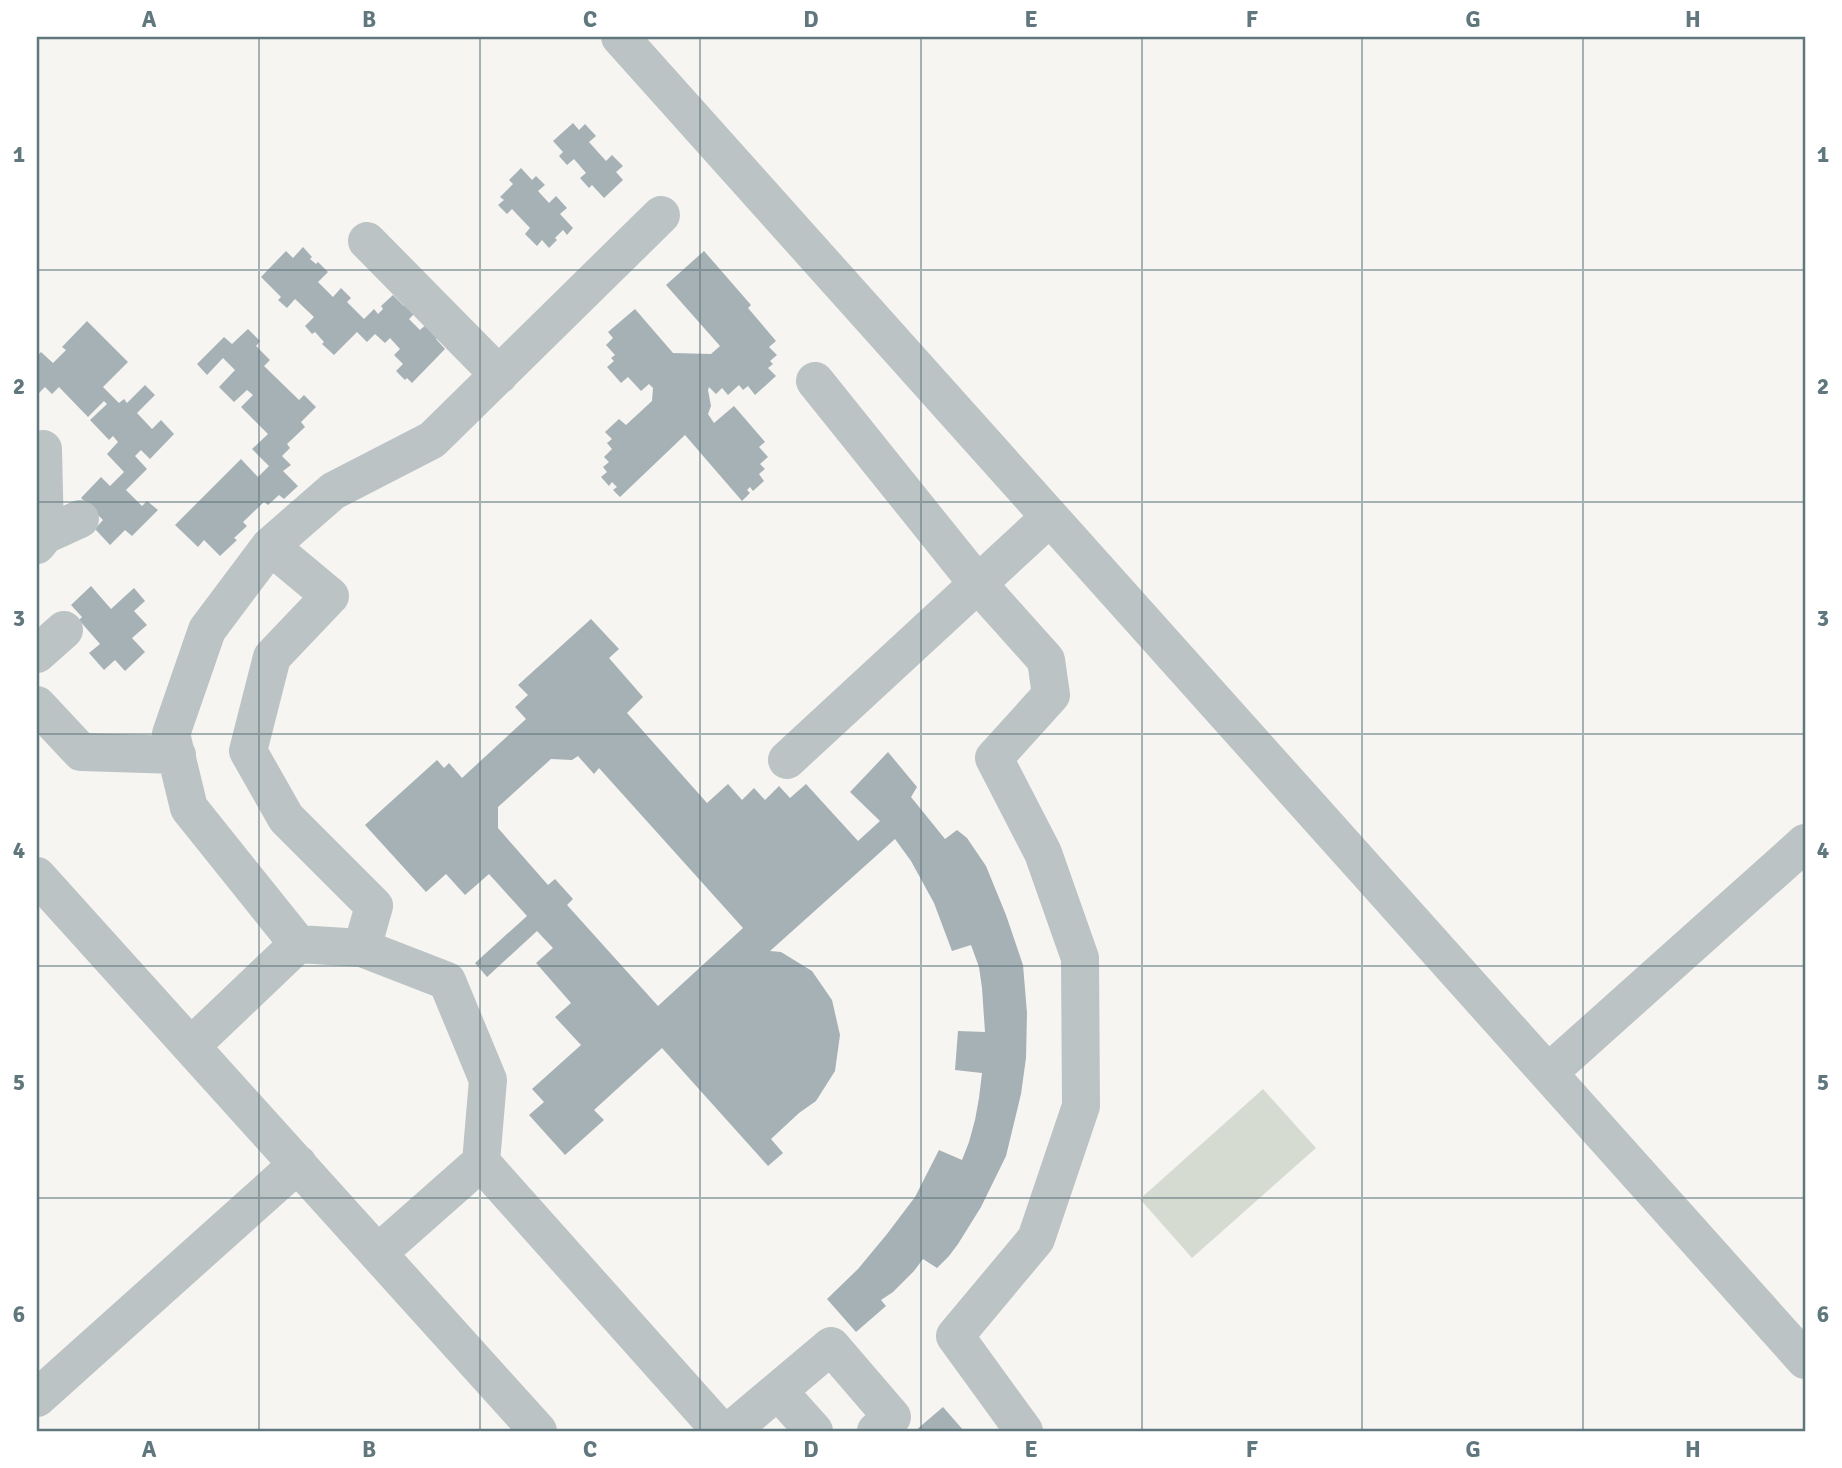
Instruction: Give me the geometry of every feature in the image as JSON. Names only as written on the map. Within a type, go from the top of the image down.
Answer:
[{"type":"street","points":[[620,37],[1805,1360]]},
{"type":"street","points":[[298,944],[189,808],[172,734],[207,630],[270,546],[333,491],[432,440],[661,215]]},
{"type":"street","points":[[367,241],[499,375]]},
{"type":"street","points":[[815,381],[978,584],[1046,660],[1051,695],[994,758],[1043,853],[1080,958],[1081,1106],[1035,1239],[955,1336],[1024,1431]]},
{"type":"street","points":[[41,540],[43,449]]},
{"type":"street","points":[[787,760],[1050,517]]},
{"type":"street","points":[[41,540],[79,519]]},
{"type":"street","points":[[270,546],[330,596],[272,657],[248,751],[286,818],[374,906],[362,948]]},
{"type":"street","points":[[37,705],[81,752],[177,755]]},
{"type":"street","points":[[1548,1073],[1805,843]]},
{"type":"street","points":[[37,876],[538,1431]]},
{"type":"street","points":[[191,1046],[298,944],[362,948],[447,981],[488,1080],[481,1162],[378,1253]]},
{"type":"street","points":[[481,1162],[721,1431]]},
{"type":"street","points":[[37,1398],[298,1164]]},
{"type":"street","points":[[730,1431],[831,1346],[892,1417],[876,1431]]},
{"type":"street","points":[[778,1391],[814,1431]]},
{"type":"shaded area","points":[[1263,1089],[1316,1148],[1192,1258],[1140,1199]]},
{"type":"building","points":[[573,123],[579,130],[585,124],[596,136],[589,142],[606,161],[612,155],[623,166],[616,172],[623,180],[604,198],[592,185],[589,188],[580,178],[586,173],[574,159],[567,165],[559,156],[563,152],[553,141]]},
{"type":"building","points":[[521,168],[532,180],[536,176],[545,185],[538,191],[549,203],[556,196],[567,208],[560,214],[573,228],[567,235],[563,230],[549,248],[542,240],[537,246],[525,234],[530,228],[512,209],[507,214],[498,205],[504,200],[500,197],[513,184],[509,180]]},
{"type":"building","points":[[303,247],[312,257],[310,259],[316,264],[318,262],[328,272],[318,282],[333,297],[341,288],[351,298],[347,302],[364,319],[374,309],[378,314],[383,309],[381,306],[393,295],[404,306],[410,299],[419,309],[409,319],[420,330],[428,323],[440,335],[436,339],[445,349],[412,383],[396,371],[403,364],[394,355],[400,349],[390,338],[385,343],[375,334],[367,342],[357,332],[334,355],[322,344],[324,342],[315,332],[312,334],[305,326],[314,317],[295,299],[287,308],[278,300],[281,297],[261,277],[286,251],[293,258]]},
{"type":"building","points":[[704,251],[751,305],[748,308],[776,341],[769,347],[777,355],[770,361],[773,364],[768,368],[776,376],[755,395],[748,386],[743,390],[739,385],[728,395],[722,388],[716,394],[709,387],[708,390],[711,406],[708,414],[714,423],[734,406],[765,442],[759,447],[768,457],[760,464],[765,469],[759,474],[764,481],[753,491],[750,487],[747,490],[750,493],[742,501],[685,435],[620,497],[613,490],[617,487],[612,482],[609,486],[601,477],[607,472],[603,467],[609,462],[604,457],[612,449],[607,443],[612,439],[605,432],[619,419],[626,425],[652,401],[653,388],[649,384],[641,391],[628,377],[621,383],[607,367],[614,361],[611,358],[615,355],[606,345],[613,338],[608,332],[635,309],[673,353],[711,354],[720,346],[666,285]]},
{"type":"building","points":[[87,321],[128,362],[103,387],[119,403],[124,399],[127,403],[145,385],[155,395],[137,413],[152,429],[161,420],[174,434],[150,459],[141,450],[135,456],[147,469],[126,490],[142,506],[147,501],[158,510],[132,536],[125,530],[110,545],[95,529],[103,520],[81,498],[101,477],[110,486],[124,472],[107,454],[118,442],[113,436],[109,440],[90,420],[107,404],[104,401],[88,417],[59,387],[52,394],[45,387],[37,395],[37,356],[41,352],[53,363],[66,350],[62,347]]},
{"type":"building","points":[[248,329],[260,341],[256,346],[270,360],[264,366],[299,400],[304,395],[316,407],[301,422],[305,427],[287,444],[290,448],[282,456],[291,465],[283,471],[298,486],[284,499],[279,495],[268,505],[264,502],[243,522],[247,526],[220,556],[204,540],[198,547],[175,525],[241,459],[258,477],[269,466],[252,449],[268,434],[241,407],[253,395],[247,390],[234,402],[219,387],[235,370],[223,358],[207,375],[197,364],[224,337],[232,344]]},
{"type":"building","points":[[91,586],[111,609],[134,588],[145,601],[134,611],[147,625],[132,638],[145,652],[125,671],[115,660],[104,670],[89,653],[100,644],[79,620],[82,617],[71,605]]},
{"type":"building","points":[[591,619],[619,649],[609,658],[643,697],[627,713],[707,803],[728,784],[742,800],[754,788],[765,800],[779,786],[790,798],[806,784],[858,841],[880,821],[850,792],[888,752],[917,787],[911,797],[945,839],[957,830],[967,838],[986,866],[1023,965],[1027,1013],[1026,1058],[1021,1094],[1006,1156],[981,1207],[949,1256],[937,1268],[923,1259],[893,1292],[881,1300],[886,1306],[856,1332],[827,1299],[858,1269],[915,1197],[939,1150],[962,1160],[969,1142],[982,1073],[955,1070],[958,1031],[985,1032],[979,967],[971,945],[952,951],[934,903],[911,861],[895,839],[770,951],[781,952],[812,971],[832,1000],[840,1035],[835,1071],[816,1101],[771,1139],[783,1153],[768,1166],[662,1048],[594,1110],[604,1120],[565,1155],[529,1115],[544,1102],[532,1089],[581,1045],[555,1017],[571,1003],[536,963],[553,948],[537,931],[487,977],[475,963],[527,916],[489,874],[465,895],[446,874],[426,892],[365,825],[437,760],[444,768],[449,763],[462,778],[526,719],[515,707],[528,695],[518,685]],"holes":[[[578,756],[594,774],[599,768],[743,928],[658,1006],[567,905],[573,899],[555,879],[548,885],[498,828],[498,807],[551,759],[572,760]]]},
{"type":"building","points":[[943,1407],[964,1431],[915,1431]]}]
